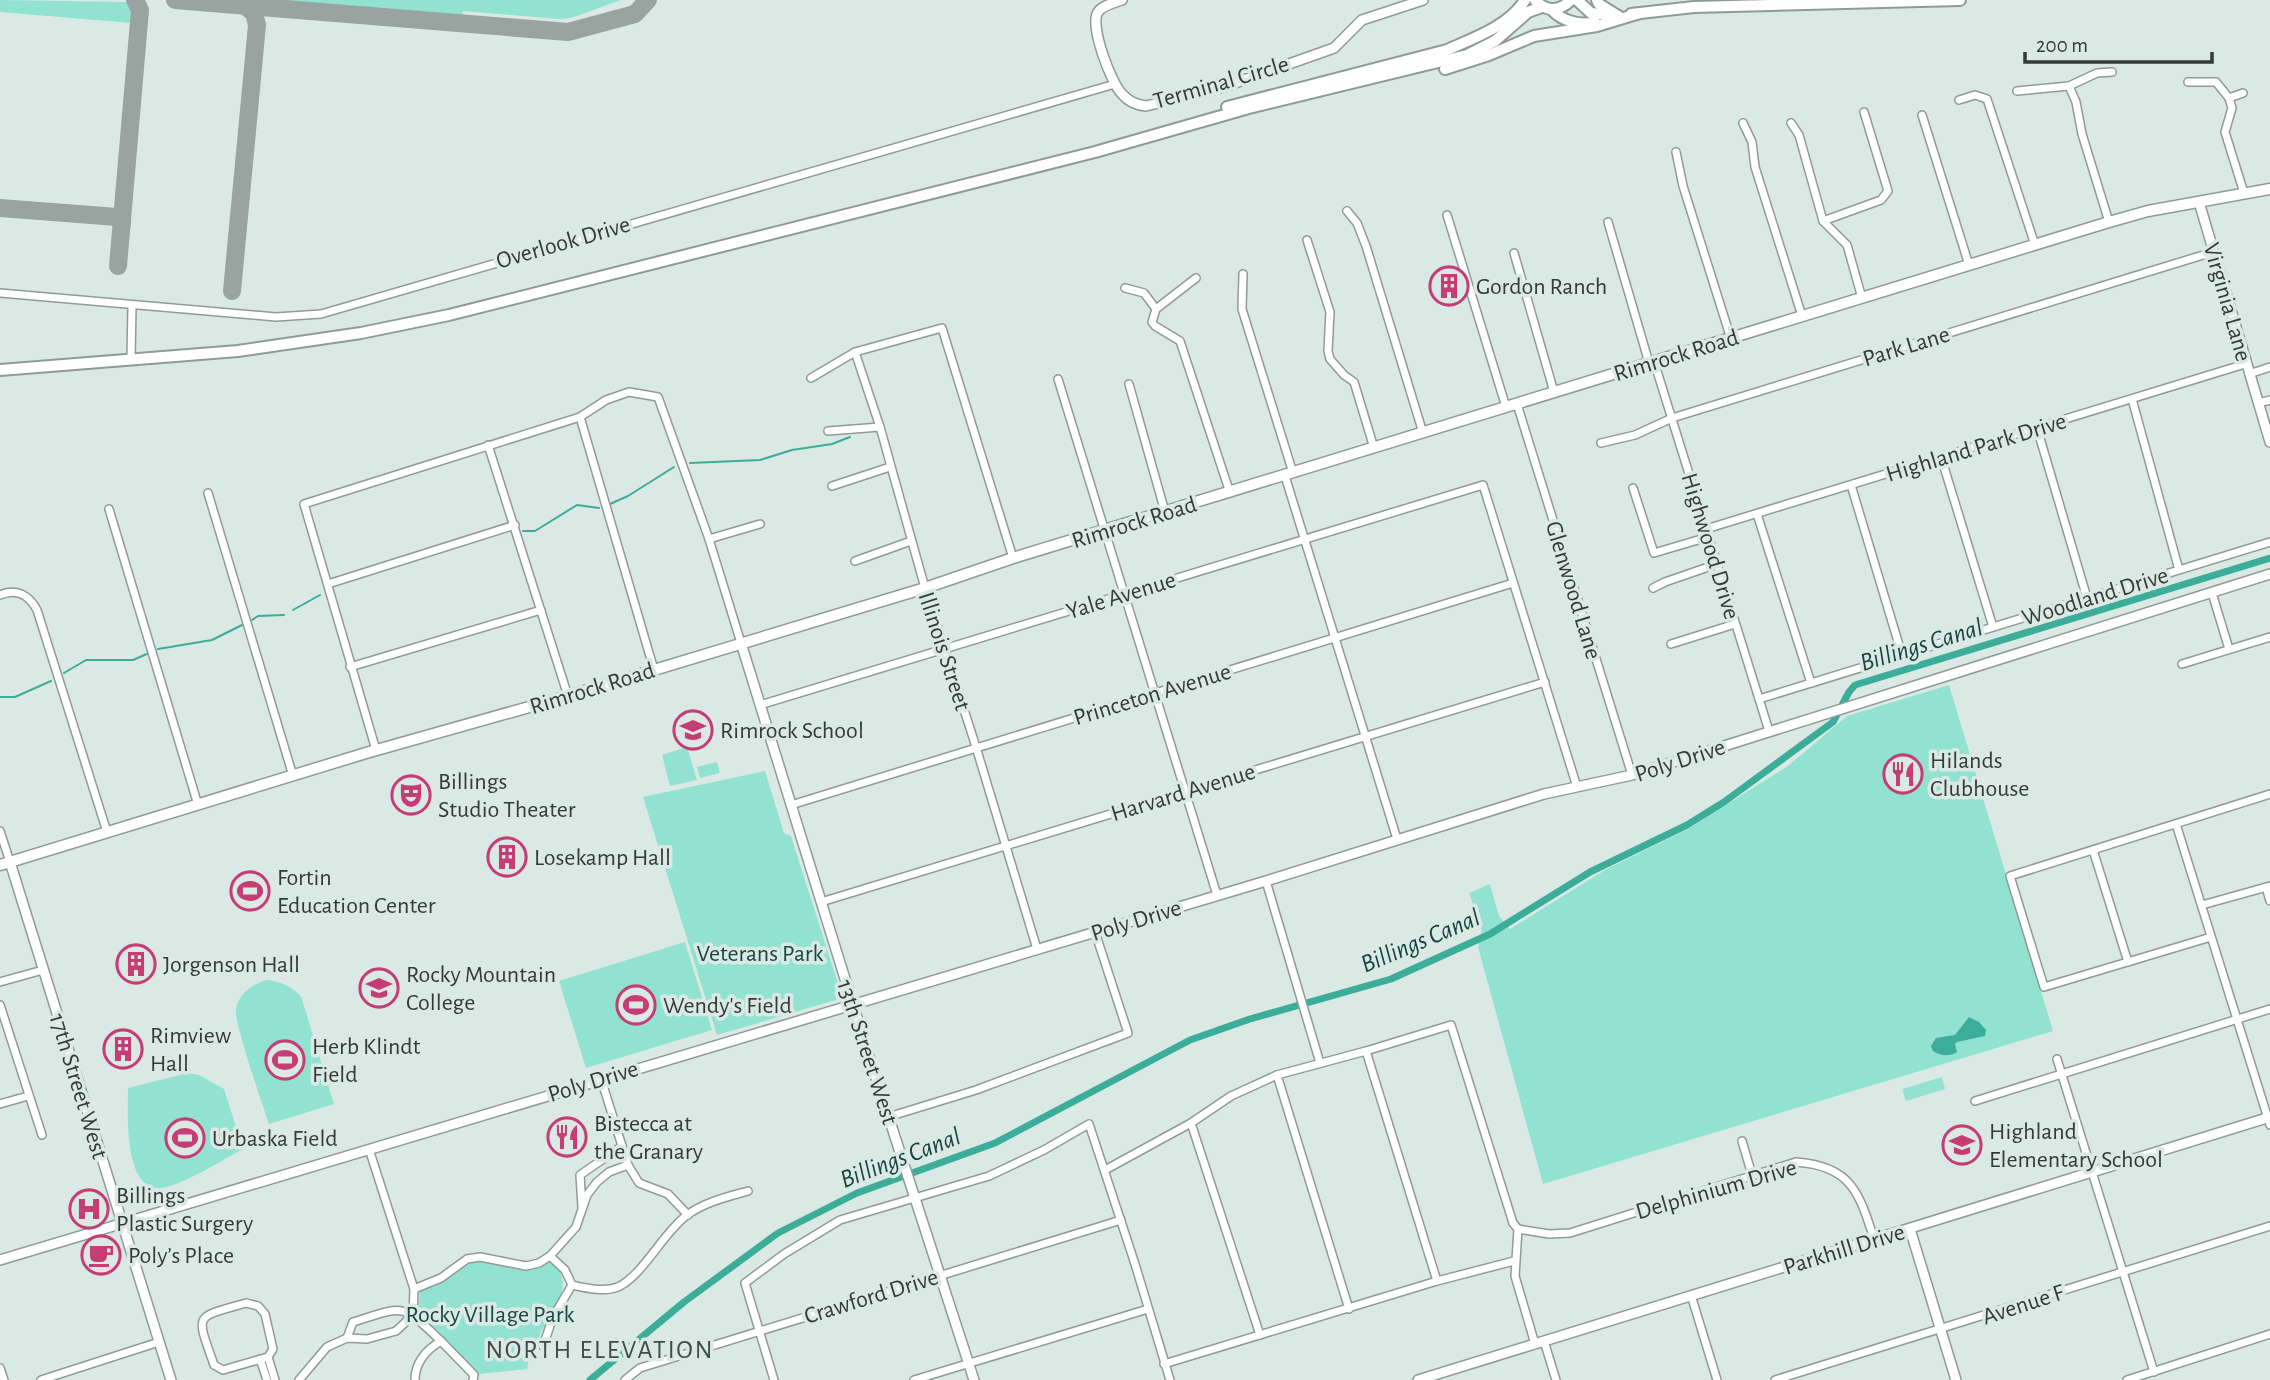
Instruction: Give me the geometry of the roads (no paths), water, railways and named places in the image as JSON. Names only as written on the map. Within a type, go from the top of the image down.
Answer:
[{"type":"main road","points":[[1112,147],[1244,102],[1447,50],[1479,36],[1507,19],[1525,0]]},
{"type":"main road","points":[[0,370],[238,351],[361,333],[449,315],[1112,147],[1249,108],[1468,55],[1495,41],[1528,12],[1543,6],[1565,6],[1571,0]]},
{"type":"main road","points":[[1577,0],[1591,13],[1618,16]]},
{"type":"main road","points":[[1597,0],[1618,16]]},
{"type":"main road","points":[[1543,6],[1561,18],[1588,24],[1618,16],[1693,7],[1960,0]]},
{"type":"main road","points":[[1356,84],[1460,65],[1534,36],[1597,26],[1640,13]]},
{"type":"main road","name":"Rimrock Road","points":[[5,863],[925,588],[1013,558],[2109,222],[2148,211],[2270,189]]},
{"type":"street","name":"Terminal Circle","points":[[1122,0],[1100,10],[1095,22],[1115,84],[1129,100],[1146,106],[1224,87],[1334,48],[1362,20],[1423,0]]},
{"type":"street","points":[[2017,91],[2069,86],[2096,73],[2112,72]]},
{"type":"street","points":[[2188,82],[2216,82],[2229,98],[2232,108],[2225,132],[2244,193]]},
{"type":"street","name":"Overlook Drive","points":[[0,293],[276,317],[321,314],[1115,84]]},
{"type":"street","points":[[2069,86],[2076,102],[2082,134],[2109,222]]},
{"type":"street","points":[[2229,98],[2243,93]]},
{"type":"street","points":[[1959,100],[1975,95],[1987,99],[2035,245]]},
{"type":"street","points":[[1823,221],[1881,200],[1888,191],[1864,112]]},
{"type":"street","points":[[1922,115],[1969,265]]},
{"type":"street","points":[[1743,123],[1752,142],[1755,167],[1802,316]]},
{"type":"street","points":[[1791,123],[1799,135],[1823,221],[1847,245],[1862,298]]},
{"type":"street","points":[[1676,152],[1683,186],[1731,339]]},
{"type":"street","name":"Virginia Lane","points":[[2199,202],[2270,442]]},
{"type":"street","points":[[1347,211],[1357,223],[1367,246],[1423,433]]},
{"type":"street","name":"Glenwood Lane","points":[[1447,215],[1512,405],[1632,775]]},
{"type":"street","name":"Highwood Drive","points":[[1608,222],[1649,363],[1657,371],[1769,731]]},
{"type":"street","points":[[1307,240],[1330,312],[1330,359],[1354,382],[1374,448]]},
{"type":"street","name":"Park Lane","points":[[1601,443],[1635,435],[1672,418],[2213,252]]},
{"type":"street","points":[[1514,253],[1554,392]]},
{"type":"street","points":[[1243,274],[1242,309],[1305,539],[1396,839]]},
{"type":"street","points":[[1196,278],[1156,309],[1152,322],[1180,341],[1230,493]]},
{"type":"street","points":[[1125,288],[1144,293],[1156,309]]},
{"type":"street","points":[[131,359],[132,306]]},
{"type":"street","points":[[811,378],[855,352],[942,328],[1013,558]]},
{"type":"street","name":"Illinois Street","points":[[855,352],[1037,949]]},
{"type":"street","name":"Highland Park Drive","points":[[1633,488],[1654,553],[1757,514],[2245,364]]},
{"type":"street","points":[[2249,374],[2270,367]]},
{"type":"street","points":[[1058,379],[1217,895]]},
{"type":"street","points":[[1129,384],[1165,512]]},
{"type":"street","points":[[376,750],[304,504],[580,417],[606,400],[629,392],[658,397],[709,540],[741,643]]},
{"type":"street","points":[[2132,399],[2179,570]]},
{"type":"street","points":[[2259,403],[2270,400]]},
{"type":"street","points":[[580,417],[654,670]]},
{"type":"street","points":[[828,431],[880,427]]},
{"type":"street","points":[[2037,428],[2087,598]]},
{"type":"street","points":[[488,445],[568,696]]},
{"type":"street","points":[[1941,457],[1993,627]]},
{"type":"street","points":[[832,486],[890,467]]},
{"type":"street","name":"Yale Avenue","points":[[760,705],[1483,485],[1513,583]]},
{"type":"street","points":[[1851,485],[1902,655]]},
{"type":"street","points":[[208,493],[293,776]]},
{"type":"street","points":[[109,509],[198,805]]},
{"type":"street","points":[[1757,514],[1811,683]]},
{"type":"street","points":[[709,540],[760,524]]},
{"type":"street","points":[[328,584],[515,526]]},
{"type":"street","points":[[855,561],[911,541]]},
{"type":"street","name":"Woodland Drive","points":[[1759,699],[2270,542]]},
{"type":"street","points":[[1653,588],[1717,564]]},
{"type":"street","name":"Poly Drive","points":[[0,1260],[1266,881],[1544,794],[1632,775],[2270,575]]},
{"type":"street","points":[[2237,585],[2256,585],[2270,581]]},
{"type":"street","points":[[1513,583],[1577,787]]},
{"type":"street","name":"Princeton Avenue","points":[[791,805],[1513,583]]},
{"type":"street","points":[[0,595],[21,593],[29,598],[37,610],[107,832]]},
{"type":"street","points":[[2212,593],[2229,649]]},
{"type":"street","points":[[350,667],[541,610]]},
{"type":"street","points":[[1671,643],[1735,624]]},
{"type":"street","points":[[2182,664],[2270,637]]},
{"type":"street","name":"13th Street West","points":[[741,643],[888,1117],[974,1380]]},
{"type":"street","name":"Harvard Avenue","points":[[821,902],[1545,682]]},
{"type":"street","points":[[2211,937],[2043,987],[2010,876],[2270,794]]},
{"type":"street","points":[[2176,824],[2269,1120]]},
{"type":"street","name":"17th Street West","points":[[0,831],[5,863],[43,970],[171,1380]]},
{"type":"street","points":[[2093,850],[2127,962]]},
{"type":"street","points":[[1266,881],[1321,1063]]},
{"type":"street","points":[[2202,905],[2268,886],[2270,901]]},
{"type":"street","points":[[888,1117],[976,1090],[1128,1033],[1095,932]]},
{"type":"street","points":[[0,982],[43,970]]},
{"type":"street","points":[[0,1005],[3,1025],[42,1135]]},
{"type":"street","points":[[1975,1101],[2270,1009]]},
{"type":"street","points":[[1105,1170],[1191,1123],[1231,1096],[1277,1075],[1451,1025],[1513,1223],[1518,1229],[1514,1276],[1556,1380]]},
{"type":"street","points":[[1366,1051],[1437,1281]]},
{"type":"street","points":[[2057,1059],[2153,1375]]},
{"type":"street","points":[[1277,1075],[1349,1309]]},
{"type":"street","points":[[601,1079],[628,1165],[639,1183],[668,1194],[688,1215]]},
{"type":"street","points":[[0,1104],[28,1096]]},
{"type":"street","name":"Parkhill Drive","points":[[1418,1380],[2269,1120]]},
{"type":"street","points":[[1191,1123],[1260,1335]]},
{"type":"street","points":[[774,1380],[745,1283],[784,1254],[840,1220],[989,1177],[1089,1124],[1170,1380]]},
{"type":"street","points":[[1742,1140],[1752,1175]]},
{"type":"street","points":[[581,1215],[580,1175],[622,1146]]},
{"type":"street","points":[[299,1380],[327,1347],[347,1338],[367,1339],[396,1331],[413,1315],[414,1289],[369,1149]]},
{"type":"street","name":"Delphinium Drive","points":[[1518,1229],[1549,1234],[1570,1233],[1796,1162],[1820,1163],[1843,1177],[1858,1194],[1874,1239]]},
{"type":"street","points":[[414,1289],[441,1279],[467,1259],[480,1257],[526,1266],[539,1263],[550,1256],[576,1227],[587,1195],[597,1182],[609,1172],[628,1165]]},
{"type":"street","points":[[572,1285],[593,1290],[619,1287],[643,1266],[660,1243],[688,1215],[715,1200],[748,1191]]},
{"type":"street","name":"Crawford Drive","points":[[625,1380],[639,1368],[1121,1220]]},
{"type":"street","name":"Avenue F","points":[[1775,1380],[2270,1226]]},
{"type":"street","points":[[1910,1229],[1956,1380]]},
{"type":"street","points":[[550,1256],[565,1270],[572,1285]]},
{"type":"street","points":[[1164,1364],[1437,1281],[1514,1261]]},
{"type":"street","points":[[543,1346],[553,1317],[572,1285]]},
{"type":"street","points":[[1692,1295],[1717,1380]]},
{"type":"street","points":[[246,1303],[258,1306],[265,1314],[273,1342],[273,1349],[264,1358],[223,1370],[214,1365],[201,1326],[202,1319],[209,1313],[246,1303]]},
{"type":"street","points":[[347,1338],[353,1322],[401,1309],[413,1315],[440,1341],[474,1375],[473,1380]]},
{"type":"street","points":[[914,1380],[1148,1309]]},
{"type":"street","points":[[2127,1380],[2153,1375],[2270,1334]]},
{"type":"street","points":[[415,1380],[415,1369],[429,1348],[440,1341]]},
{"type":"street","points":[[41,1380],[159,1342]]},
{"type":"street","points":[[264,1358],[267,1380]]},
{"type":"street","points":[[264,1358],[275,1380]]},
{"type":"street","points":[[0,1368],[4,1380]]},
{"type":"waterway","points":[[690,463],[760,460],[792,450],[832,444],[850,437]]},
{"type":"waterway","points":[[610,504],[674,467]]},
{"type":"waterway","points":[[523,531],[535,531],[577,505],[599,508]]},
{"type":"waterway","name":"Billings Canal","points":[[590,1380],[684,1302],[778,1233],[857,1193],[995,1143],[1190,1040],[1250,1019],[1391,979],[1490,934],[1590,872],[1687,825],[1724,802],[1833,722],[1855,685],[2270,558]]},
{"type":"waterway","points":[[293,610],[320,595]]},
{"type":"waterway","points":[[252,620],[258,616],[284,615]]},
{"type":"waterway","points":[[158,649],[212,640],[242,625]]},
{"type":"waterway","points":[[64,673],[86,660],[133,660],[149,653]]},
{"type":"waterway","points":[[0,697],[15,697],[51,681]]},
{"type":"place","name":"Gordon Ranch","points":[[1449,286]]},
{"type":"place","name":"Rimrock School","points":[[693,730]]},
{"type":"place","name":"Hilands Clubhouse","points":[[1903,774]]},
{"type":"place","name":"Billings Studio Theater","points":[[411,795]]},
{"type":"place","name":"Losekamp Hall","points":[[507,857]]},
{"type":"place","name":"Fortin Education Center","points":[[250,891]]},
{"type":"place","name":"Jorgenson Hall","points":[[136,964]]},
{"type":"place","name":"Rocky Mountain College","points":[[379,988]]},
{"type":"place","name":"Wendy's Field","points":[[636,1005]]},
{"type":"place","name":"Rimview Hall","points":[[123,1049]]},
{"type":"place","name":"Herb Klindt Field","points":[[285,1060]]},
{"type":"place","name":"Bistecca at the Granary","points":[[567,1137]]},
{"type":"place","name":"Urbaska Field","points":[[185,1138]]},
{"type":"place","name":"Highland Elementary School","points":[[1962,1145]]},
{"type":"place","name":"Billings Plastic Surgery","points":[[89,1209]]},
{"type":"place","name":"Poly’s Place","points":[[101,1255]]},
{"type":"district","name":"NORTH ELEVATION","points":[[600,1349]]},
{"type":"park label","name":"Veterans Park","points":[[760,953]]},
{"type":"park label","name":"Rocky Village Park","points":[[490,1314]]}]
